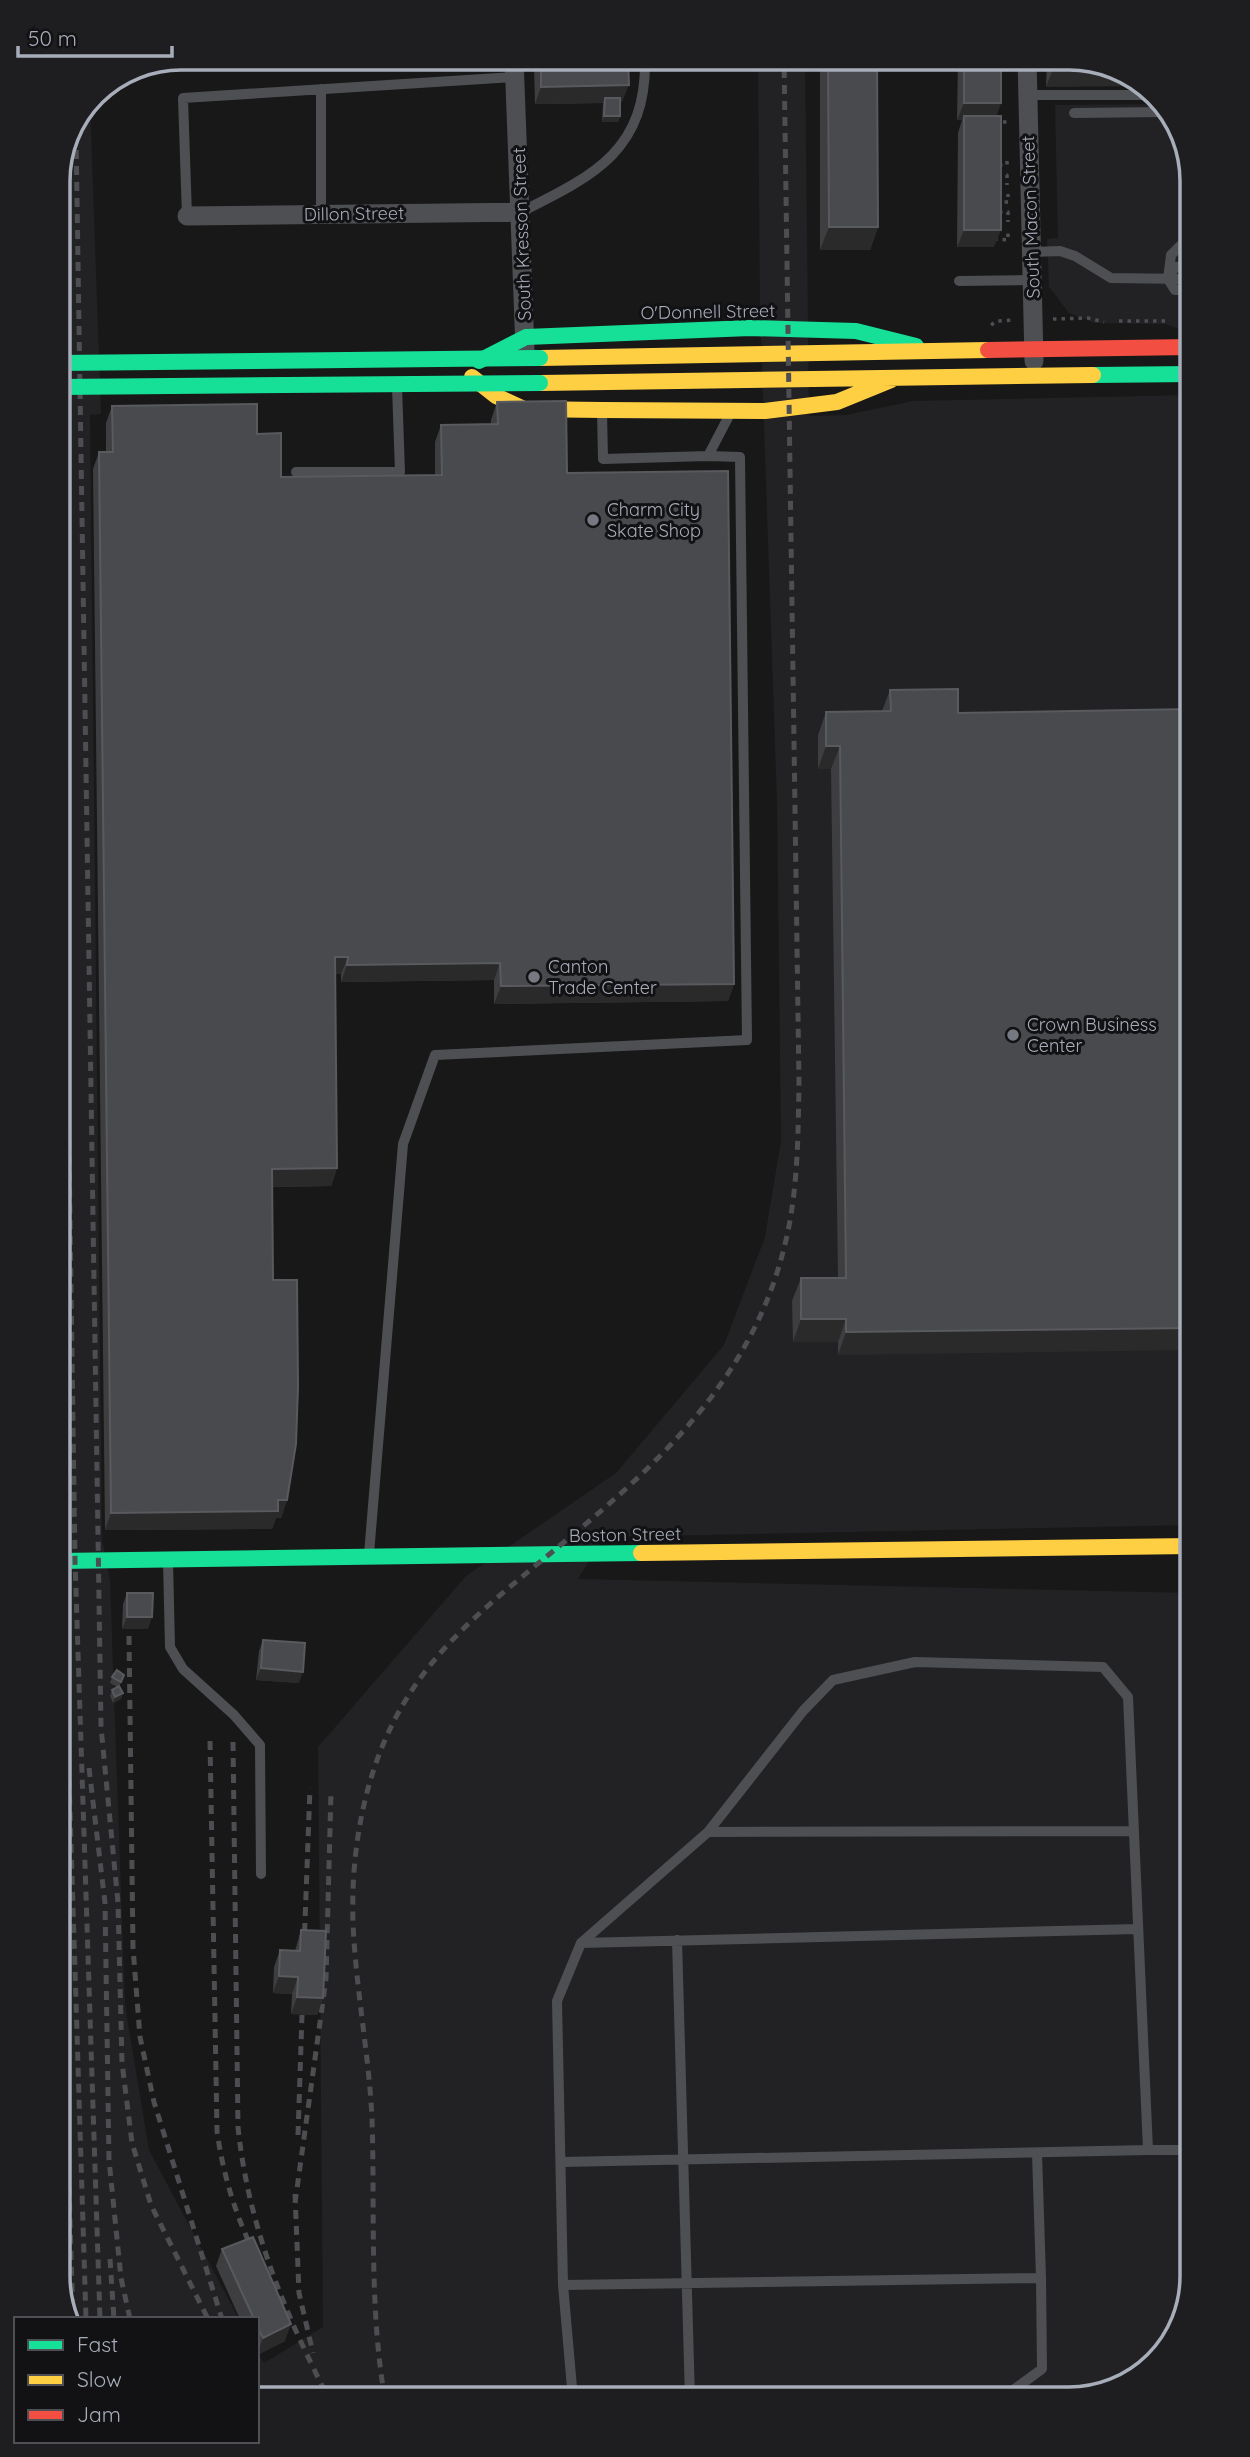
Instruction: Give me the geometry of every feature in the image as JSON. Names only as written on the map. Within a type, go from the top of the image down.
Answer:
[{"type":"main road","name":"O'Donnell Street","points":[[70,365],[448,370],[473,364],[526,337],[750,328],[843,331],[936,351]]},
{"type":"main road","name":"O'Donnell Street","points":[[70,365],[1180,347]]},
{"type":"main road","name":"O'Donnell Street","points":[[448,370],[472,377],[496,396],[524,410],[765,411],[837,402],[896,378]]},
{"type":"main road","name":"O'Donnell Street","points":[[70,387],[1180,374]]},
{"type":"main road","name":"Boston Street","points":[[70,1561],[1180,1546]]},
{"type":"street","name":"South Kresson Street","points":[[515,70],[526,337],[524,410]]},
{"type":"street","name":"South Macon Street","points":[[1027,70],[1035,349],[1032,376]]},
{"type":"street","name":"Dillon Street","points":[[187,216],[522,212]]},
{"type":"lane","points":[[187,216],[183,98],[321,89],[497,70]]},
{"type":"lane","points":[[522,212],[602,168],[635,124],[644,98],[645,70]]},
{"type":"lane","points":[[321,89],[321,215]]},
{"type":"lane","points":[[1028,95],[1138,95]]},
{"type":"lane","points":[[1074,113],[1155,112]]},
{"type":"lane","points":[[1180,246],[1174,250],[1168,279],[1175,290],[1180,290]]},
{"type":"lane","points":[[1031,252],[1060,251],[1075,256],[1111,278],[1180,279]]},
{"type":"lane","points":[[1168,279],[1175,267],[1180,267]]},
{"type":"lane","points":[[959,281],[1032,280]]},
{"type":"lane","points":[[296,472],[400,472],[397,370]]},
{"type":"lane","points":[[369,1558],[402,1144],[435,1055],[747,1040],[740,457],[603,458],[603,410]]},
{"type":"lane","points":[[708,456],[732,411]]},
{"type":"lane","points":[[168,1560],[170,1647],[183,1669],[234,1715],[260,1745],[261,1874]]},
{"type":"lane","points":[[572,2387],[563,2285],[557,2001],[581,1943],[708,1832],[803,1711],[833,1680],[915,1662],[1103,1667],[1128,1697],[1148,2150]]},
{"type":"lane","points":[[708,1832],[1134,1830]]},
{"type":"lane","points":[[581,1943],[1138,1929]]},
{"type":"lane","points":[[677,1940],[690,2387]]},
{"type":"lane","points":[[562,2162],[1180,2150]]},
{"type":"lane","points":[[1017,2387],[1042,2369],[1037,2153]]},
{"type":"lane","points":[[563,2285],[1041,2277]]},
{"type":"path","points":[[994,164],[1007,164],[1007,157]]},
{"type":"path","points":[[995,175],[1007,175],[1007,185]]},
{"type":"path","points":[[994,202],[1008,202],[1008,194]]},
{"type":"path","points":[[994,212],[1008,212],[1008,222]]},
{"type":"path","points":[[994,239],[1008,240],[1008,232]]},
{"type":"shaded area","points":[[758,70],[805,70],[809,416],[846,415],[913,401],[1180,395],[1180,1525],[604,1537],[578,1579],[1180,1593],[1180,2276],[1176,2305],[1161,2338],[1142,2359],[1111,2379],[1091,2385],[1069,2387],[259,2387],[259,2355],[264,2363],[323,2327],[318,1747],[466,1576],[616,1473],[724,1345],[765,1237],[781,1141],[777,802],[760,309]]},
{"type":"shaded area","points":[[1148,104],[1161,119],[1172,139],[1178,159],[1180,181],[1180,329],[1165,324],[1095,323],[1069,313],[1049,287],[1047,239],[1058,238],[1055,105]]},
{"type":"shaded area","points":[[91,117],[101,414],[90,415],[102,1539],[110,1581],[125,2005],[149,2150],[238,2317],[78,2317],[70,2276],[70,174],[81,132]]},
{"type":"building","points":[[541,70],[628,70],[629,85],[541,87]]},
{"type":"building","points":[[828,70],[877,70],[878,227],[829,227]]},
{"type":"building","points":[[964,70],[1001,70],[1001,103],[964,103]]},
{"type":"building","points":[[605,98],[620,98],[620,116],[604,116]]},
{"type":"building","points":[[964,116],[1001,116],[1001,230],[964,230]]},
{"type":"building","name":"Canton Trade Center","points":[[566,401],[567,473],[728,471],[734,984],[501,986],[500,963],[347,965],[348,957],[335,957],[337,1168],[272,1169],[273,1280],[297,1280],[296,1444],[287,1500],[278,1500],[278,1511],[111,1513],[99,452],[113,452],[112,406],[257,404],[257,434],[281,433],[281,477],[442,475],[441,425],[498,424],[497,402]]},
{"type":"building","name":"Crown Business Center","points":[[958,689],[958,713],[1180,709],[1180,1328],[846,1332],[846,1319],[801,1319],[801,1278],[846,1278],[840,746],[826,746],[826,712],[891,711],[890,690]]},
{"type":"building","points":[[127,1593],[153,1593],[152,1617],[127,1617]]},
{"type":"building","points":[[263,1640],[305,1643],[303,1672],[261,1668]]},
{"type":"building","points":[[117,1670],[124,1675],[121,1682],[112,1677]]},
{"type":"building","points":[[119,1686],[123,1693],[115,1697],[112,1690]]},
{"type":"building","points":[[301,1930],[326,1931],[323,1998],[297,1997],[298,1977],[279,1976],[280,1950],[300,1951]]},
{"type":"building","points":[[253,2237],[291,2324],[263,2338],[259,2330],[259,2317],[253,2317],[222,2249]]},
{"type":"railway","points":[[383,2387],[375,2295],[371,2096],[356,1963],[353,1910],[362,1815],[379,1754],[407,1698],[457,1635],[630,1485],[695,1417],[748,1341],[768,1298],[783,1252],[792,1210],[799,1083],[784,70]]},
{"type":"railway","points":[[76,146],[101,1727],[118,1903],[122,2063],[132,2143],[151,2205],[207,2317]]},
{"type":"railway","points":[[70,1216],[75,1561],[100,2317]]},
{"type":"railway","points":[[129,1636],[133,1948],[140,2037],[154,2102],[221,2317]]},
{"type":"railway","points":[[210,1741],[217,2131],[231,2196],[256,2257]]},
{"type":"railway","points":[[233,1742],[238,2127],[243,2163],[250,2199],[270,2267],[297,2334],[323,2387]]},
{"type":"railway","points":[[89,1768],[105,1903],[109,2160],[121,2278],[130,2317]]},
{"type":"railway","points":[[304,1948],[310,1788]]},
{"type":"railway","points":[[295,2203],[326,1979],[331,1792]]},
{"type":"railway","points":[[70,1811],[86,2317]]},
{"type":"railway","points":[[298,2135],[302,2015]]},
{"type":"railway","points":[[295,2194],[299,2293],[313,2353]]},
{"type":"railway","points":[[70,2219],[72,2299]]},
{"type":"railway","points":[[110,2259],[114,2317]]},
{"type":"traffic: fast","points":[[479,361],[526,337],[750,328],[856,331],[916,346]]},
{"type":"traffic: fast","points":[[70,363],[540,358]]},
{"type":"traffic: fast","points":[[1093,375],[1180,374]]},
{"type":"traffic: fast","points":[[70,387],[540,383]]},
{"type":"traffic: fast","points":[[70,1561],[641,1553]]},
{"type":"traffic: slow","points":[[540,358],[988,350]]},
{"type":"traffic: slow","points":[[540,383],[1093,375]]},
{"type":"traffic: slow","points":[[472,377],[496,396],[524,409],[602,410],[765,411],[837,402],[891,380]]},
{"type":"traffic: slow","points":[[641,1553],[1180,1546]]},
{"type":"traffic: jam","points":[[988,350],[1180,347]]},
{"type":"place","name":"Charm City Skate Shop","points":[[593,520]]},
{"type":"place","name":"Canton Trade Center","points":[[534,977]]},
{"type":"place","name":"Crown Business Center","points":[[1013,1035]]}]
